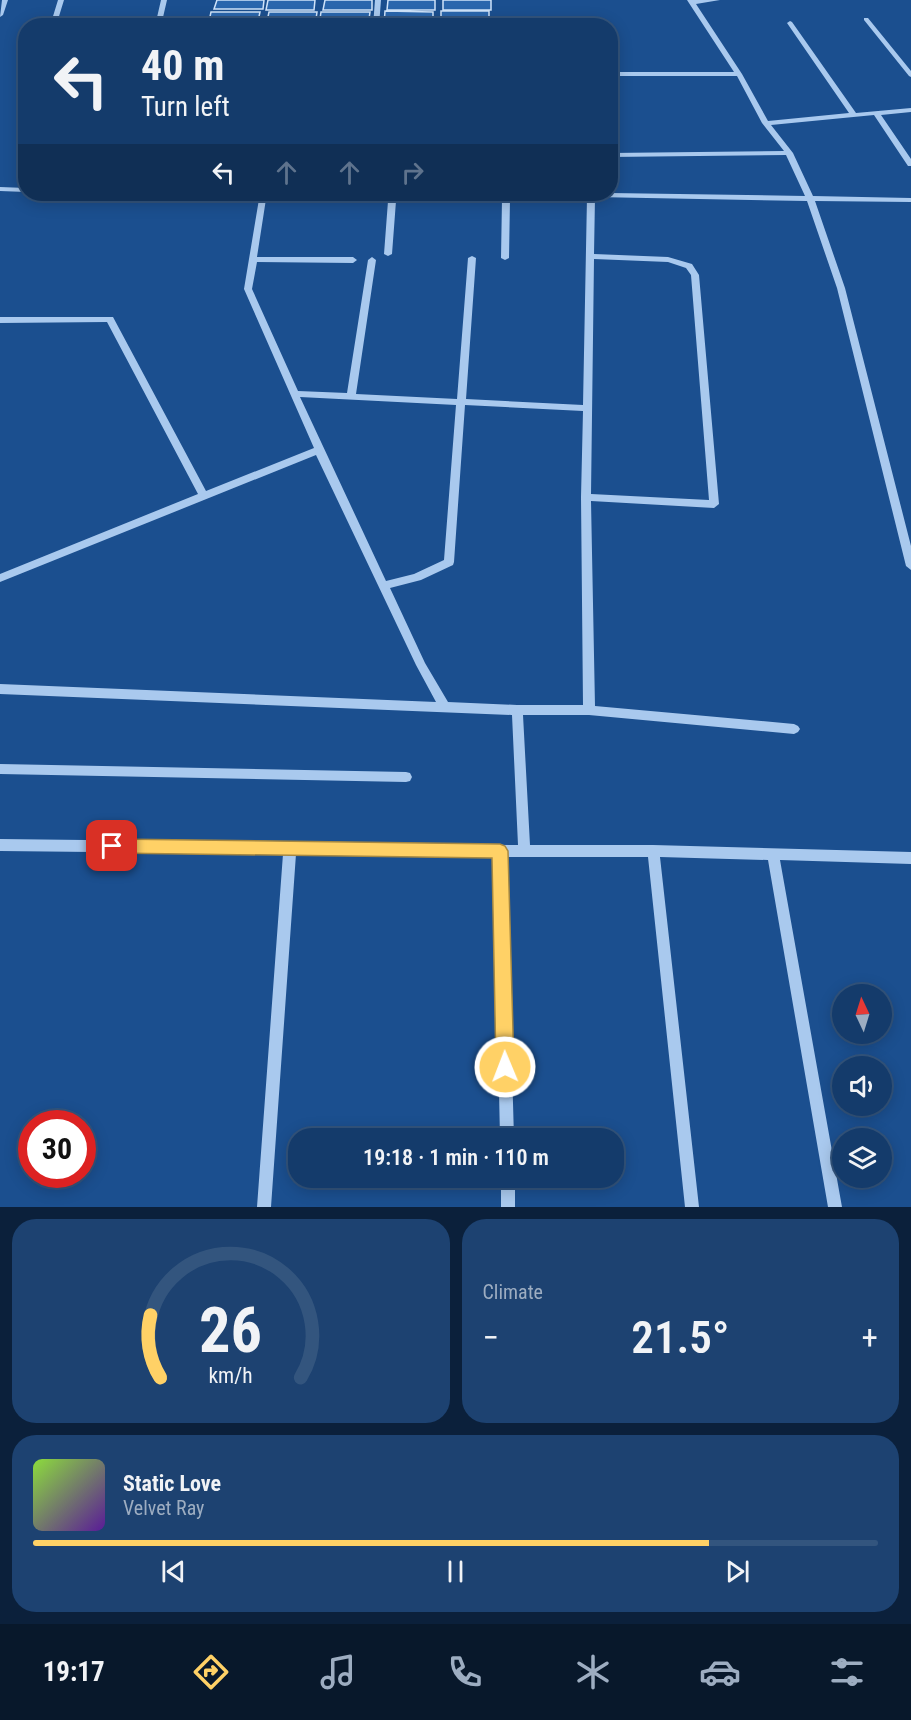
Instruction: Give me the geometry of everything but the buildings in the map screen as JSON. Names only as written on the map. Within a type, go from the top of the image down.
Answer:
[{"type":"street","points":[[0,15],[5,0]]},
{"type":"street","points":[[55,18],[61,0]]},
{"type":"street","points":[[160,18],[164,0]]},
{"type":"street","points":[[377,18],[378,0]]},
{"type":"street","points":[[691,1],[717,0]]},
{"type":"street","points":[[691,1],[739,74],[766,123],[789,153],[811,200],[841,288],[911,566]]},
{"type":"street","points":[[866,19],[911,75]]},
{"type":"street","points":[[790,23],[854,115]]},
{"type":"street","points":[[618,74],[739,74]]},
{"type":"street","points":[[766,123],[911,110]]},
{"type":"street","points":[[876,113],[911,164]]},
{"type":"street","points":[[618,155],[789,153]]},
{"type":"street","points":[[0,189],[18,190]]},
{"type":"street","points":[[618,196],[911,200]]},
{"type":"street","points":[[262,201],[248,289],[292,394],[421,665],[445,707]]},
{"type":"street","points":[[388,254],[392,201]]},
{"type":"street","points":[[505,258],[506,201]]},
{"type":"street","points":[[589,710],[586,497],[591,201]]},
{"type":"street","points":[[586,497],[714,504],[695,275],[689,266],[668,260],[590,256]]},
{"type":"street","points":[[383,586],[417,577],[450,562],[472,258]]},
{"type":"street","points":[[254,259],[353,260]]},
{"type":"street","points":[[351,396],[372,260]]},
{"type":"street","points":[[0,320],[110,319],[204,496]]},
{"type":"street","points":[[292,394],[588,408]]},
{"type":"street","points":[[0,578],[319,450]]},
{"type":"street","points":[[0,689],[517,710],[589,710],[794,729]]},
{"type":"street","points":[[517,710],[524,852]]},
{"type":"street","points":[[0,769],[406,777]]},
{"type":"street","points":[[0,845],[524,852],[653,851],[911,858]]},
{"type":"street","points":[[264,1207],[290,849]]},
{"type":"street","points":[[500,851],[507,1128]]},
{"type":"street","points":[[653,851],[692,1207]]},
{"type":"street","points":[[773,854],[836,1207]]},
{"type":"street","points":[[508,1188],[508,1207]]},
{"type":"route","points":[[112,846],[500,851],[505,1067]]}]
